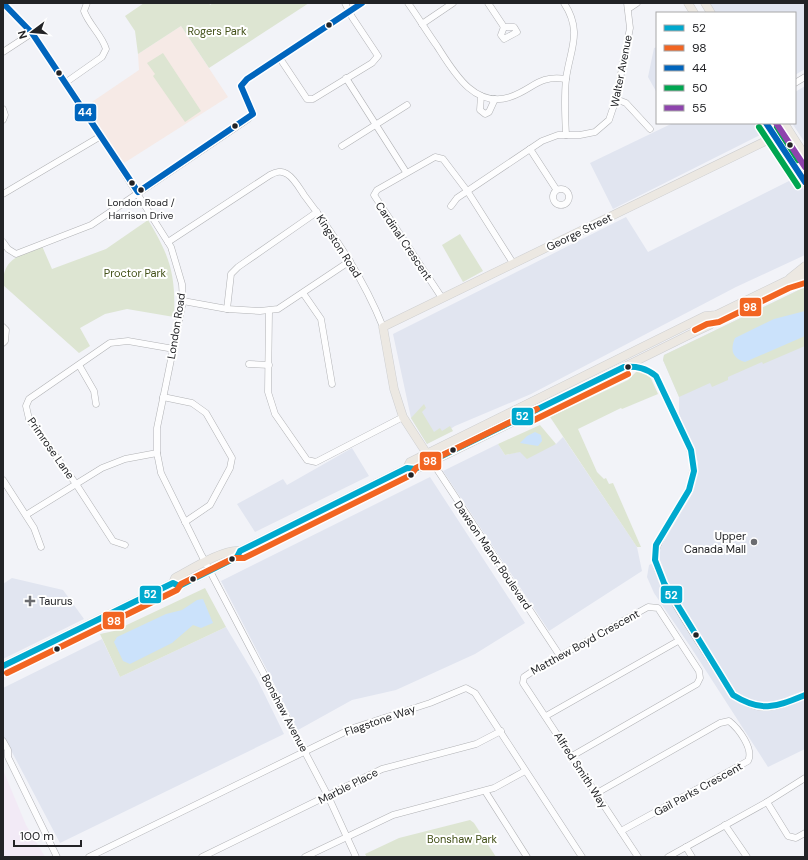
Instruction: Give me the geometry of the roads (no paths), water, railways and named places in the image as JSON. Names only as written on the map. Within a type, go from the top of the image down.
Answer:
[{"type":"main road","points":[[688,3],[693,12]]},
{"type":"main road","points":[[705,3],[710,12]]},
{"type":"main road","points":[[767,124],[805,182]]},
{"type":"main road","points":[[785,124],[805,156]]},
{"type":"main road","name":"George Street","points":[[383,327],[774,136]]},
{"type":"main road","points":[[786,281],[805,266]]},
{"type":"main road","points":[[429,458],[705,316],[716,315],[786,281],[805,275]]},
{"type":"main road","points":[[3,666],[173,583],[175,578],[233,550],[240,551],[407,468],[410,462],[429,458],[624,367],[710,324],[716,315]]},
{"type":"main road","name":"Kingston Road","points":[[383,327],[394,389],[403,417],[429,458]]},
{"type":"main road","points":[[173,583],[179,586],[238,557],[240,551]]},
{"type":"street","name":"London Road","points":[[3,3],[32,33],[138,192],[171,247],[182,284],[182,301],[174,349],[157,428],[157,453],[161,473],[210,571]]},
{"type":"street","points":[[65,83],[102,57],[106,49],[103,41],[86,18],[84,11],[88,3]]},
{"type":"street","points":[[279,57],[307,99],[313,99],[372,62],[378,56],[345,3]]},
{"type":"street","points":[[3,242],[8,250],[16,254],[90,225],[248,119],[253,114],[252,108],[243,95],[241,86],[247,79],[362,3]]},
{"type":"street","points":[[408,3],[461,81],[481,96],[495,99],[516,95],[544,79],[566,79]]},
{"type":"street","points":[[422,24],[453,3]]},
{"type":"street","points":[[488,3],[504,27]]},
{"type":"street","points":[[564,3],[572,16],[576,32],[566,79],[566,135]]},
{"type":"street","points":[[627,6],[637,3]]},
{"type":"street","name":"Walter Avenue","points":[[451,206],[457,198],[549,137],[588,134],[601,128],[609,120],[616,99],[630,28],[627,6]]},
{"type":"street","points":[[504,27],[513,27],[517,30],[507,39],[500,39],[504,27]]},
{"type":"street","points":[[3,52],[32,33]]},
{"type":"street","points":[[796,82],[805,77]]},
{"type":"street","points":[[346,78],[406,172]]},
{"type":"street","points":[[481,96],[480,110],[485,114],[489,112],[495,99]]},
{"type":"street","points":[[616,99],[626,103],[650,129]]},
{"type":"street","points":[[342,146],[407,105]]},
{"type":"street","points":[[3,109],[5,115],[3,120]]},
{"type":"street","points":[[3,194],[101,136]]},
{"type":"street","points":[[530,150],[556,189],[568,192],[570,198],[560,204],[552,204],[556,189]]},
{"type":"street","name":"Cardinal Crescent","points":[[442,298],[374,196],[377,190],[406,172],[435,157],[443,159],[468,192],[513,264]]},
{"type":"street","name":"Kingston Road","points":[[168,242],[270,175],[279,171],[288,174],[317,212],[350,261],[372,298],[383,327]]},
{"type":"street","points":[[227,308],[231,274],[238,267],[317,212]]},
{"type":"street","points":[[182,301],[227,308],[269,311],[278,309],[350,261]]},
{"type":"street","points":[[303,293],[321,319],[332,384]]},
{"type":"street","points":[[269,311],[268,392],[275,414],[307,460],[316,462],[403,417]]},
{"type":"street","points":[[3,327],[6,330],[5,341],[3,343]]},
{"type":"street","name":"Primrose Lane","points":[[125,545],[113,541],[76,484],[29,419],[26,406],[29,399],[110,343],[128,341],[174,349]]},
{"type":"street","points":[[249,364],[269,364]]},
{"type":"street","points":[[79,365],[94,392],[96,404]]},
{"type":"street","points":[[163,397],[192,403],[206,413],[232,458],[230,468],[210,505],[185,522]]},
{"type":"street","points":[[687,442],[691,450],[694,471],[689,490],[656,545],[655,560],[664,584],[733,695],[747,705],[770,709],[805,695]]},
{"type":"street","points":[[26,515],[108,466],[125,459],[157,453]]},
{"type":"street","name":"Dawson Manor Boulevard","points":[[429,458],[560,656]]},
{"type":"street","points":[[3,480],[34,528],[41,547]]},
{"type":"street","name":"Bonshaw Avenue","points":[[210,571],[328,796],[356,857]]},
{"type":"street","name":"Matthew Boyd Crescent","points":[[523,683],[524,677],[648,606],[658,608],[678,641],[699,671],[700,678],[697,684],[572,756]]},
{"type":"street","points":[[546,716],[678,641]]},
{"type":"street","name":"Alfred Smith Way","points":[[523,683],[638,857]]},
{"type":"street","name":"Flagstone Way","points":[[89,857],[353,728],[430,703],[466,688],[475,693],[582,857]]},
{"type":"street","name":"Gail Parks Crescent","points":[[596,793],[720,723],[729,721],[735,726],[749,749],[750,758],[748,761],[621,831]]},
{"type":"street","name":"Marble Place","points":[[202,857],[382,769],[476,744],[501,731]]},
{"type":"street","points":[[3,741],[8,750],[5,755],[57,857]]},
{"type":"street","points":[[305,857],[393,815],[494,788],[525,771]]},
{"type":"street","points":[[668,857],[767,802],[805,778]]},
{"type":"street","points":[[485,791],[527,857]]},
{"type":"street","points":[[767,802],[788,836],[796,838],[805,833]]},
{"type":"street","points":[[725,825],[747,857]]},
{"type":"street","points":[[686,847],[692,857]]},
{"type":"water","points":[[805,311],[805,336],[745,362],[737,358],[733,353],[735,338],[774,319]]},
{"type":"water","points":[[535,432],[541,435],[542,441],[538,446],[520,443],[527,436]]},
{"type":"water","points":[[203,599],[213,623],[201,628],[193,625],[172,643],[130,664],[123,661],[114,642],[117,637],[166,614],[182,610],[197,600]]},
{"type":"place","name":"London Road / Harrison Drive","points":[[141,190]]},
{"type":"place","name":"Upper Canada Mall","points":[[754,542]]},
{"type":"place","name":"Taurus","points":[[30,601]]},
{"type":"park label","name":"Rogers Park","points":[[217,31]]},
{"type":"park label","name":"Proctor Park","points":[[135,273]]},
{"type":"park label","name":"Bonshaw Park","points":[[462,839]]}]
